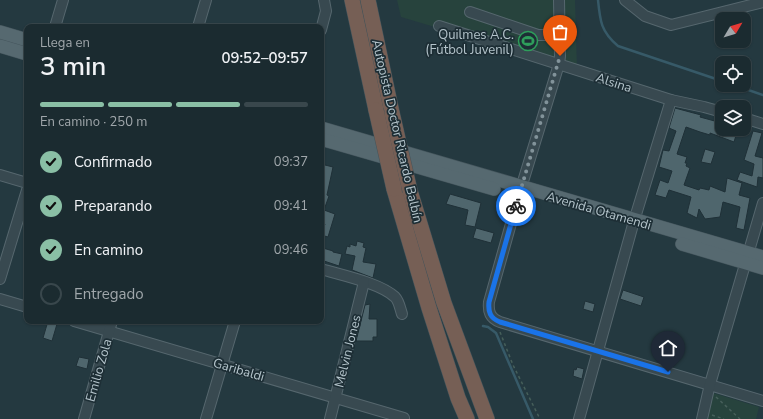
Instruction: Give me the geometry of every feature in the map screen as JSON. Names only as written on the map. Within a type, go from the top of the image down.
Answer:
[{"type":"highway","name":"Autopista Doctor Ricardo Balbín","points":[[352,0],[394,189],[429,308],[466,419]]},
{"type":"highway","name":"Autopista Doctor Ricardo Balbín","points":[[368,0],[410,191],[444,303],[487,419]]},
{"type":"main road","points":[[0,32],[24,39]]},
{"type":"main road","points":[[0,46],[24,53]]},
{"type":"main road","name":"Avenida Otamendi","points":[[324,129],[520,192]]},
{"type":"main road","name":"Avenida Otamendi","points":[[324,140],[520,192],[748,258],[763,258]]},
{"type":"main road","name":"Avenida Otamendi","points":[[748,258],[763,268]]},
{"type":"street","points":[[56,24],[63,0]]},
{"type":"street","points":[[199,24],[206,0]]},
{"type":"street","points":[[559,0],[559,64],[520,192],[489,302],[488,309],[491,316],[500,322],[709,387],[763,401]]},
{"type":"street","points":[[625,0],[645,16],[671,25],[763,2]]},
{"type":"street","points":[[323,24],[326,11],[325,2]]},
{"type":"street","points":[[470,12],[538,35],[560,35]]},
{"type":"street","name":"Alsina","points":[[439,26],[671,100],[715,110]]},
{"type":"street","points":[[579,419],[633,225],[671,100]]},
{"type":"street","points":[[751,120],[763,124]]},
{"type":"street","points":[[0,175],[24,182]]},
{"type":"street","points":[[0,280],[24,200]]},
{"type":"street","points":[[703,416],[709,387],[763,203]]},
{"type":"street","points":[[324,270],[364,282],[387,292],[396,298],[402,314]]},
{"type":"street","name":"Melvin Jones","points":[[330,419],[364,282]]},
{"type":"street","points":[[0,299],[24,306]]},
{"type":"street","name":"Garibaldi","points":[[84,324],[404,418]]},
{"type":"street","name":"Emilio Zola","points":[[84,419],[111,324]]},
{"type":"street","points":[[206,419],[234,324]]},
{"type":"path","points":[[500,322],[501,337],[540,419]]},
{"type":"path","points":[[709,387],[740,419]]},
{"type":"path","points":[[703,416],[724,419]]},
{"type":"green space","name":"Quilmes A.C. (Fútbol Juvenil)","points":[[397,0],[575,0],[577,69],[401,17]]},
{"type":"green space","points":[[713,393],[759,407],[756,419],[705,419]]},
{"type":"building","points":[[675,108],[701,115],[700,117],[715,121],[715,135],[710,133],[710,135],[686,127],[677,154],[687,157],[685,163],[687,163],[686,166],[690,168],[684,185],[699,190],[700,188],[709,190],[710,186],[725,192],[727,178],[742,183],[739,195],[750,198],[744,230],[736,228],[740,207],[723,202],[720,217],[705,219],[699,209],[697,218],[687,213],[691,197],[669,190],[666,198],[655,195],[660,180],[668,183],[672,171],[659,167],[663,150],[669,151],[676,131],[669,128]]},
{"type":"building","points":[[753,131],[762,133],[755,156],[763,158],[763,178],[758,177],[757,187],[737,180],[740,172],[752,176],[754,164],[744,160]]},
{"type":"building","points":[[718,136],[736,136],[734,142]]},
{"type":"building","points":[[705,149],[715,152],[711,164],[701,162]]},
{"type":"building","points":[[324,165],[333,167],[327,195],[329,196],[324,210]]},
{"type":"building","points":[[450,194],[481,203],[475,227],[465,225],[468,210],[446,204]]},
{"type":"building","points":[[324,210],[335,214],[328,237],[324,236]]},
{"type":"building","points":[[476,228],[494,233],[491,243],[473,238]]},
{"type":"building","points":[[357,241],[364,243],[363,247],[366,248],[363,262],[376,264],[373,278],[352,270],[355,256],[345,254],[347,246],[350,247],[350,244],[356,246]]},
{"type":"building","points":[[324,248],[342,254],[339,266],[324,261]]},
{"type":"building","points":[[623,290],[644,297],[641,306],[620,299]]},
{"type":"building","points":[[585,301],[595,304],[593,312],[583,309]]},
{"type":"building","points":[[370,304],[369,319],[377,319],[377,337],[373,337],[373,341],[356,341],[365,305]]},
{"type":"building","points":[[47,324],[57,324],[52,341],[43,338]]},
{"type":"building","points":[[79,357],[89,359],[87,369],[76,366]]},
{"type":"building","points":[[577,367],[584,369],[582,379],[573,376],[574,369],[576,370]]},
{"type":"waterway","points":[[598,0],[602,26],[608,36],[618,46],[715,79]]},
{"type":"waterway","points":[[751,91],[763,95]]},
{"type":"waterway","points":[[483,326],[488,327],[496,333],[533,419]]},
{"type":"way so far","points":[[516,206],[559,64],[560,56]]},
{"type":"place","name":"Quilmes A.C. (Fútbol Juvenil)","points":[[528,41]]},
{"type":"route","points":[[516,206],[489,302],[488,309],[491,316],[500,322],[668,372]]}]
